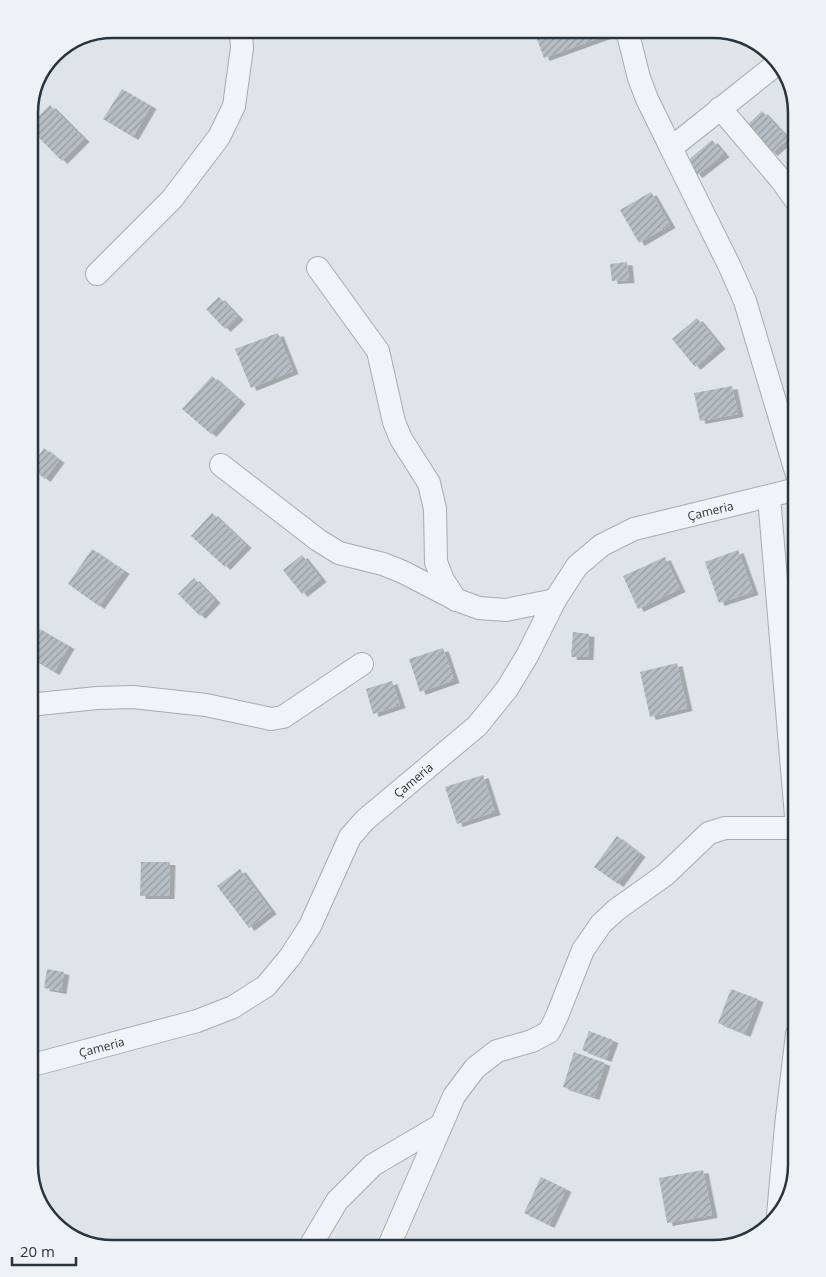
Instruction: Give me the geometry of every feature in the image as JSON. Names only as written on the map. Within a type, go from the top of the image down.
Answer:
[{"type":"street","points":[[97,274],[172,199],[220,138],[234,106],[242,38]]},
{"type":"street","points":[[629,38],[641,85],[647,99],[730,265],[745,301],[788,444]]},
{"type":"street","points":[[671,148],[773,67]]},
{"type":"street","points":[[720,108],[788,189]]},
{"type":"street","points":[[318,268],[378,351],[394,422],[400,439],[429,483],[436,509],[436,562],[443,580],[457,600]]},
{"type":"street","points":[[221,465],[318,540],[339,552],[383,564],[403,572],[457,600],[479,608],[506,610],[555,600]]},
{"type":"street","name":"Çameria","points":[[38,1064],[197,1021],[233,1007],[266,986],[290,957],[310,926],[350,837],[365,820],[477,726],[512,681],[527,656],[555,600],[577,566],[602,545],[634,529],[788,491]]},
{"type":"street","points":[[768,496],[788,725]]},
{"type":"street","points":[[38,704],[97,698],[133,697],[206,704],[271,719],[283,717],[362,664]]},
{"type":"street","points":[[392,1239],[454,1096],[475,1068],[497,1051],[532,1041],[548,1032],[557,1016],[583,950],[601,924],[616,910],[665,875],[709,833],[725,828],[788,828]]},
{"type":"street","points":[[779,1201],[788,1109]]},
{"type":"street","points":[[314,1239],[336,1201],[373,1165],[441,1125]]},
{"type":"building","points":[[537,38],[599,38],[544,58]]},
{"type":"building","points":[[122,89],[151,106],[133,137],[103,119]]},
{"type":"building","points":[[50,105],[84,139],[62,161],[38,137],[38,116]]},
{"type":"building","points":[[762,111],[788,139],[772,153],[746,126]]},
{"type":"building","points":[[712,140],[724,154],[697,175],[686,162]]},
{"type":"building","points":[[651,192],[670,225],[639,243],[620,210]]},
{"type":"building","points":[[627,262],[629,280],[612,281],[610,264]]},
{"type":"building","points":[[219,297],[238,317],[225,329],[206,309]]},
{"type":"building","points":[[697,318],[720,346],[695,367],[672,339]]},
{"type":"building","points":[[278,333],[293,371],[251,388],[235,349]]},
{"type":"building","points":[[212,376],[240,401],[211,434],[182,409]]},
{"type":"building","points":[[732,386],[738,414],[700,421],[694,393]]},
{"type":"building","points":[[44,448],[59,460],[45,479],[38,473],[38,456]]},
{"type":"building","points":[[212,513],[246,545],[225,567],[191,536]]},
{"type":"building","points":[[92,549],[124,571],[99,606],[68,584]]},
{"type":"building","points":[[738,550],[753,592],[719,603],[705,562]]},
{"type":"building","points":[[302,555],[321,579],[302,594],[283,570]]},
{"type":"building","points":[[665,557],[680,589],[638,609],[623,576]]},
{"type":"building","points":[[194,578],[215,600],[200,616],[178,594]]},
{"type":"building","points":[[38,628],[69,646],[54,672],[38,662]]},
{"type":"building","points":[[573,632],[589,634],[588,657],[571,657]]},
{"type":"building","points":[[443,648],[454,680],[420,692],[409,659]]},
{"type":"building","points":[[677,663],[687,708],[650,717],[640,672]]},
{"type":"building","points":[[392,681],[400,705],[373,714],[366,689]]},
{"type":"building","points":[[483,775],[495,812],[457,824],[445,787]]},
{"type":"building","points":[[617,836],[640,854],[618,884],[594,867]]},
{"type":"building","points":[[141,862],[170,862],[169,896],[140,896]]},
{"type":"building","points":[[240,869],[271,911],[249,928],[217,886]]},
{"type":"building","points":[[47,969],[64,972],[61,991],[44,988]]},
{"type":"building","points":[[731,989],[758,999],[745,1034],[718,1023]]},
{"type":"building","points":[[589,1031],[613,1040],[606,1059],[582,1050]]},
{"type":"building","points":[[574,1052],[605,1063],[594,1097],[563,1087]]},
{"type":"building","points":[[703,1170],[712,1215],[667,1223],[659,1178]]},
{"type":"building","points":[[541,1177],[566,1189],[549,1225],[524,1213]]},
{"type":"building","points":[[666,1239],[700,1240],[666,1240]]}]
